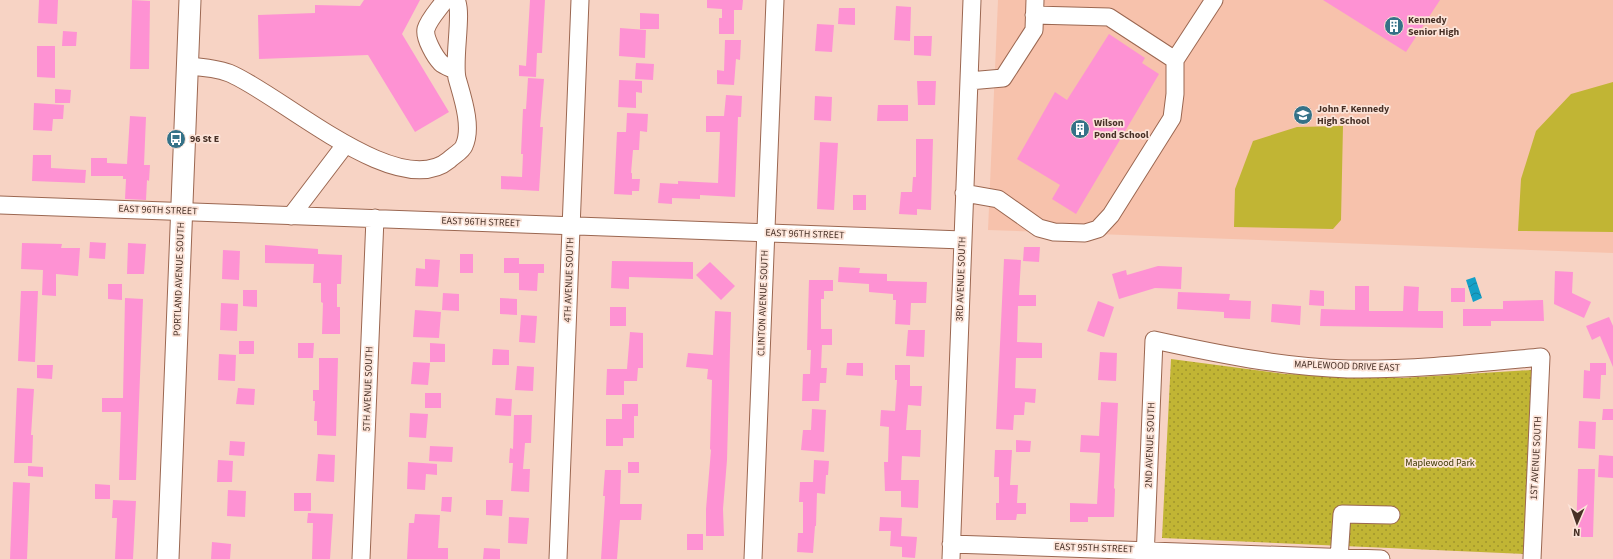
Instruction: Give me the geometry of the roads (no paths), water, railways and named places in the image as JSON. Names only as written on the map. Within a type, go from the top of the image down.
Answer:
[{"type":"main road","name":"PORTLAND AVENUE SOUTH","points":[[168,559],[190,0]]},
{"type":"street","points":[[445,0],[430,22],[426,30],[426,37],[428,43],[441,63],[455,70]]},
{"type":"street","points":[[188,66],[230,73],[271,97],[345,145],[396,168],[422,170],[442,165],[464,146],[467,130],[465,107],[455,70],[458,11],[456,0]]},
{"type":"street","name":"4TH AVENUE SOUTH","points":[[558,559],[580,0]]},
{"type":"street","name":"CLINTON AVENUE SOUTH","points":[[753,559],[775,0]]},
{"type":"street","name":"3RD AVENUE SOUTH","points":[[951,552],[972,0]]},
{"type":"street","points":[[964,193],[998,199],[1039,228],[1054,232],[1085,233],[1098,229],[1111,215],[1172,118],[1175,94],[1175,60],[1214,0]]},
{"type":"street","points":[[969,81],[1003,78],[1034,30],[1034,8],[1109,18],[1175,60]]},
{"type":"street","points":[[291,216],[345,145]]},
{"type":"street","name":"EAST 96TH STREET","points":[[0,205],[963,240]]},
{"type":"street","name":"5TH AVENUE SOUTH","points":[[361,559],[375,218]]},
{"type":"street","name":"MAPLEWOOD DRIVE EAST","points":[[1154,340],[1232,356],[1282,364],[1347,369],[1413,368],[1541,357]]},
{"type":"street","name":"2ND AVENUE SOUTH","points":[[1146,554],[1154,340]]},
{"type":"street","name":"1ST AVENUE SOUTH","points":[[1532,559],[1541,357]]},
{"type":"street","points":[[1339,558],[1342,514],[1391,516]]},
{"type":"street","name":"EAST 95TH STREET","points":[[951,552],[1381,559]]},
{"type":"water","points":[[1475,277],[1482,298],[1473,302],[1466,280]]},
{"type":"place","name":"Kennedy Senior High","points":[[1394,26]]},
{"type":"place","name":"John F. Kennedy High School","points":[[1303,115]]},
{"type":"place","name":"Wilson Pond School","points":[[1080,129]]},
{"type":"place","name":"96 St E","points":[[176,139]]},
{"type":"park label","name":"Maplewood Park","points":[[1440,463]]}]
